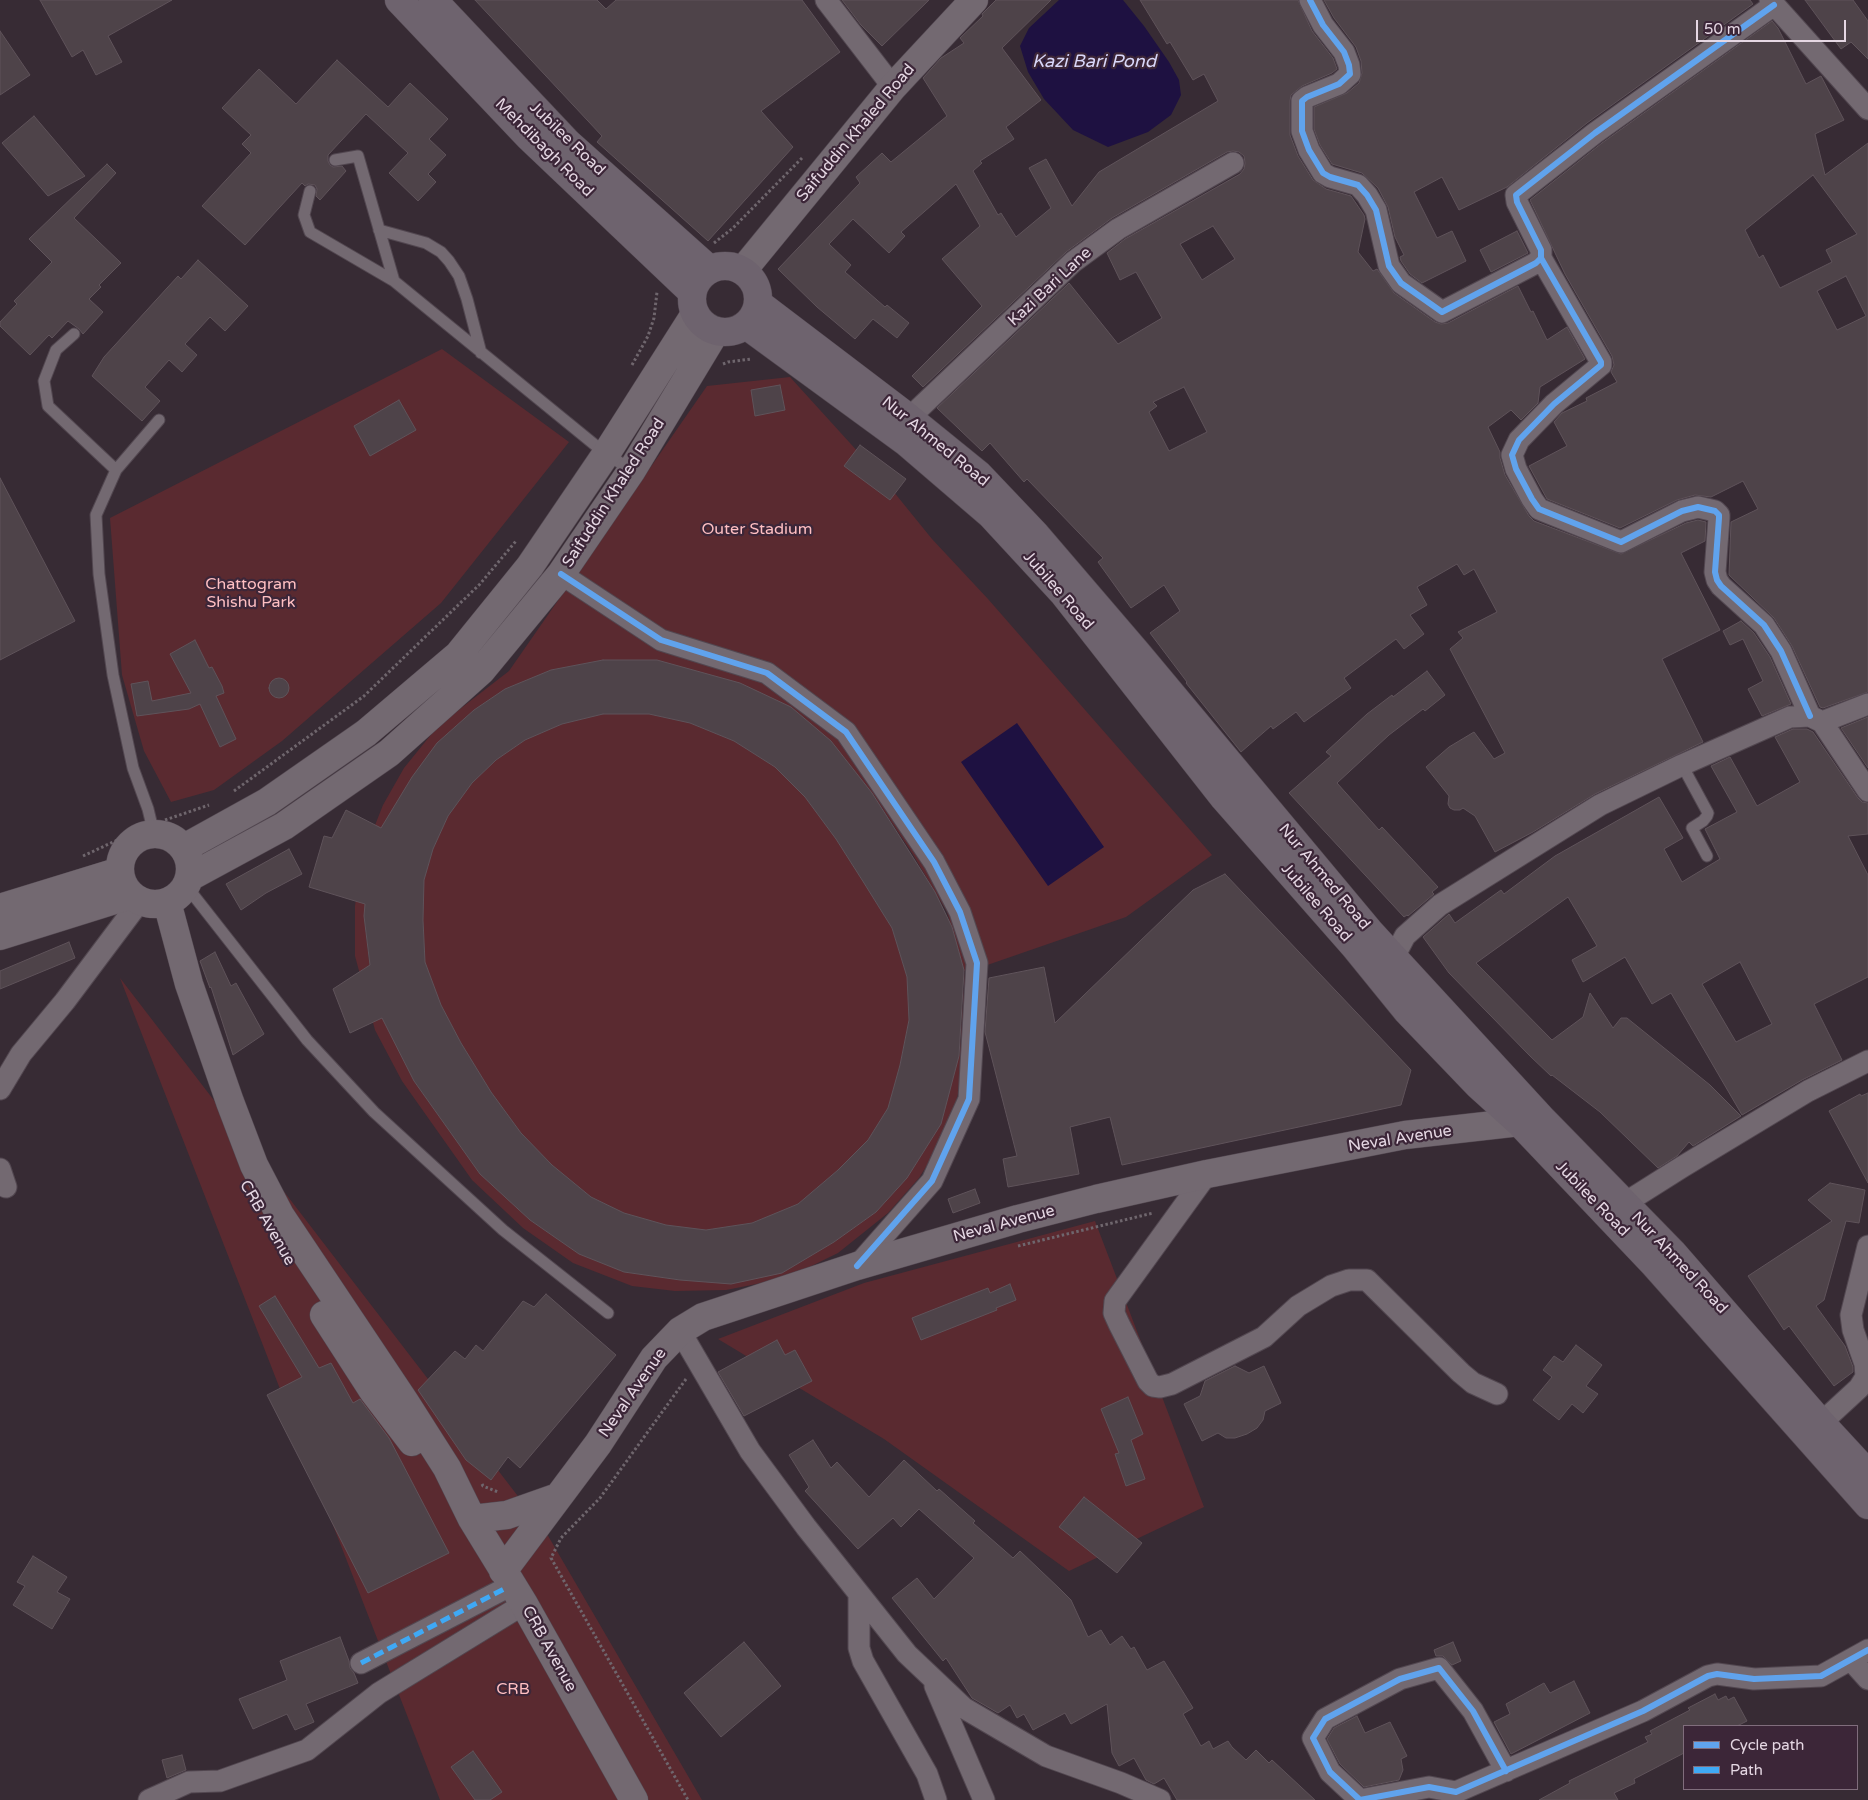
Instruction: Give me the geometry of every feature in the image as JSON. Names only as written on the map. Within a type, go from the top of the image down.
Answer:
[{"type":"main road","name":"Mehdibagh Road","points":[[398,0],[701,312]]},
{"type":"main road","name":"Jubilee Road","points":[[433,0],[568,143],[710,257]]},
{"type":"main road","name":"Saifuddin Khaled Road","points":[[743,270],[893,87],[974,0]]},
{"type":"main road","points":[[710,257],[726,265],[743,270],[756,285],[759,294],[752,314],[737,330],[726,332],[701,312],[698,279],[710,257]]},
{"type":"main road","name":"Saifuddin Khaled Road","points":[[184,848],[268,802],[366,733],[458,655],[530,566],[701,312]]},
{"type":"main road","name":"Saifuddin Khaled Road","points":[[0,936],[155,891],[284,826],[389,753],[481,671],[561,574],[632,470],[701,312]]},
{"type":"main road","name":"Jubilee Road","points":[[752,314],[991,515],[1064,594],[1224,798],[1355,947],[1407,1011],[1478,1085],[1531,1121],[1653,1263],[1868,1504]]},
{"type":"main road","name":"Nur Ahmed Road","points":[[752,314],[909,418],[978,474],[1036,535],[1138,654],[1531,1121],[1624,1204],[1673,1253],[1868,1474]]},
{"type":"main road","points":[[153,829],[171,837],[184,848],[190,867],[155,891],[122,856],[130,844],[153,829]]},
{"type":"main road","name":"Saifuddin Khaled Road","points":[[0,908],[155,891]]},
{"type":"main road","name":"CRB Avenue","points":[[155,891],[272,1220],[336,1317],[406,1402],[447,1468],[471,1499],[511,1588],[634,1800]]},
{"type":"main road","name":"Neval Avenue","points":[[511,1588],[558,1496],[598,1444],[654,1358],[680,1330],[704,1317],[857,1266],[1018,1219],[1207,1174],[1405,1135],[1531,1121]]},
{"type":"main road","points":[[471,1499],[507,1515],[558,1496]]},
{"type":"street","points":[[826,0],[893,87]]},
{"type":"street","points":[[1310,0],[1323,25],[1344,52],[1350,74],[1339,84],[1304,98],[1302,131],[1308,150],[1323,173],[1330,177],[1358,185],[1367,195],[1376,210],[1389,266],[1401,283],[1442,312],[1536,263],[1540,258],[1541,250],[1517,202],[1516,195],[1596,132],[1772,2],[1868,108]]},
{"type":"street","name":"Kazi Bari Lane","points":[[909,418],[1073,262],[1118,229],[1233,163]]},
{"type":"street","points":[[1540,258],[1601,365],[1554,404],[1519,440],[1512,455],[1516,469],[1532,499],[1539,509],[1621,542],[1682,511],[1698,506],[1715,511],[1719,515],[1715,572],[1717,580],[1721,586],[1764,625],[1781,651],[1816,719],[1868,791]]},
{"type":"street","points":[[561,574],[661,640],[767,673],[846,732],[934,862],[960,912],[976,963],[969,1099],[932,1181],[857,1266]]},
{"type":"street","points":[[1394,957],[1405,936],[1440,905],[1600,805],[1682,765],[1790,718],[1816,719],[1868,704]]},
{"type":"street","points":[[0,1089],[21,1054],[155,891]]},
{"type":"street","points":[[1624,1204],[1808,1091],[1868,1062]]},
{"type":"street","points":[[1207,1174],[1115,1301],[1114,1313],[1148,1381],[1153,1386],[1160,1388],[1172,1384],[1264,1337],[1298,1306],[1332,1286],[1349,1280],[1367,1280],[1461,1373],[1473,1383],[1497,1394]]},
{"type":"street","points":[[1821,1423],[1859,1388],[1866,1377],[1867,1367],[1853,1330],[1851,1315],[1868,1246]]},
{"type":"street","points":[[680,1330],[750,1451],[806,1527],[907,1654],[964,1708],[1046,1756],[1160,1800]]},
{"type":"street","points":[[361,1663],[511,1588]]},
{"type":"street","points":[[149,1800],[189,1782],[220,1781],[307,1750],[511,1588]]},
{"type":"street","points":[[859,1594],[859,1648],[863,1661],[927,1774],[936,1800]]},
{"type":"street","points":[[1506,1771],[1473,1711],[1438,1668],[1400,1679],[1325,1719],[1313,1738],[1330,1772],[1360,1800],[1429,1788],[1456,1792],[1506,1771],[1643,1711],[1708,1676],[1716,1674],[1754,1679],[1822,1676],[1859,1655],[1868,1679]]},
{"type":"street","points":[[931,1677],[984,1800]]},
{"type":"lane","points":[[335,160],[358,156],[394,281]]},
{"type":"lane","points":[[310,191],[304,215],[310,232],[394,281],[606,454],[632,470]]},
{"type":"lane","points":[[379,230],[426,243],[441,252],[449,261],[459,276],[481,352]]},
{"type":"lane","points":[[74,334],[56,350],[44,381],[48,406],[116,470]]},
{"type":"lane","points":[[153,829],[133,768],[112,675],[99,574],[96,515],[116,470],[159,420]]},
{"type":"lane","points":[[1682,765],[1708,812],[1703,821],[1692,828],[1706,856]]},
{"type":"lane","points":[[155,891],[191,892],[307,1040],[374,1112],[503,1230],[608,1313]]},
{"type":"path","points":[[710,257],[715,243],[733,228],[807,153]]},
{"type":"path","points":[[630,368],[648,336],[654,318],[657,286]]},
{"type":"path","points":[[720,366],[728,362],[748,358],[756,360]]},
{"type":"path","points":[[226,797],[364,696],[480,584],[516,541]]},
{"type":"path","points":[[82,856],[210,805]]},
{"type":"path","points":[[1015,1246],[1185,1205]]},
{"type":"path","points":[[688,1800],[551,1558],[561,1538],[600,1498],[698,1362]]},
{"type":"path","points":[[471,1499],[484,1486],[505,1494]]},
{"type":"green space","name":"Chattogram Shishu Park","points":[[442,349],[569,442],[441,603],[282,741],[214,790],[171,802],[144,751],[122,675],[110,518]]},
{"type":"green space","name":"Outer Stadium","points":[[790,377],[889,486],[932,539],[988,599],[1212,855],[1126,917],[970,971],[969,1049],[949,1130],[919,1178],[888,1213],[838,1253],[787,1278],[726,1290],[675,1291],[632,1286],[573,1263],[523,1228],[472,1180],[402,1081],[375,1030],[355,956],[355,906],[362,858],[383,805],[404,768],[438,726],[509,671],[707,386]],"holes":[[[603,660],[791,707],[831,741],[872,793],[912,853],[947,912],[965,972],[960,1052],[941,1124],[907,1178],[876,1212],[834,1242],[782,1273],[680,1280],[624,1272],[579,1254],[530,1220],[480,1174],[414,1081],[380,1013],[369,961],[364,916],[369,871],[437,743],[474,710],[505,689],[551,670]]]},
{"type":"green space","points":[[603,714],[649,714],[690,723],[734,741],[775,767],[805,797],[836,839],[864,883],[892,928],[907,977],[909,1020],[900,1065],[888,1108],[868,1140],[838,1170],[798,1204],[752,1223],[706,1230],[666,1225],[624,1213],[591,1197],[552,1165],[521,1133],[491,1092],[461,1043],[441,1005],[425,962],[424,880],[433,849],[448,816],[472,783],[496,760],[525,740],[562,724]]},
{"type":"green space","name":"CRB","points":[[120,978],[547,1534],[702,1800],[440,1800]]},
{"type":"green space","points":[[1095,1221],[1204,1507],[1069,1571],[884,1439],[718,1339],[864,1283]]},
{"type":"water","name":"Kazi Bari Pond","points":[[1059,0],[1123,0],[1144,26],[1179,80],[1181,95],[1171,115],[1148,132],[1108,147],[1073,130],[1044,99],[1028,72],[1020,46],[1029,28]]},
{"type":"water","points":[[1017,723],[1104,847],[1048,886],[961,762]]},
{"type":"building","points":[[40,0],[172,0],[108,36],[122,62],[96,75],[83,50],[72,57]]},
{"type":"building","points":[[475,0],[597,0],[606,9],[616,0],[802,0],[840,52],[761,111],[793,147],[708,241],[597,142],[602,136]]},
{"type":"building","points":[[842,0],[929,0],[882,46],[861,25]]},
{"type":"building","points":[[996,0],[1051,0],[1002,48],[1041,100],[1006,127],[1014,139],[980,161],[982,163],[973,171],[998,215],[1001,213],[1016,237],[1051,208],[1029,168],[1046,159],[1072,206],[1099,172],[1218,101],[1204,74],[1193,80],[1170,42],[1167,44],[1140,0],[1298,0],[1312,31],[1333,58],[1337,69],[1302,86],[1291,95],[1290,135],[1298,156],[1313,180],[1326,189],[1351,196],[1364,215],[1365,219],[1358,252],[1373,271],[1377,269],[1394,293],[1435,322],[1441,324],[1448,323],[1518,286],[1547,340],[1567,327],[1585,359],[1540,387],[1538,403],[1521,420],[1511,410],[1488,427],[1500,452],[1505,475],[1529,516],[1534,521],[1621,554],[1686,523],[1698,520],[1706,522],[1705,541],[1681,553],[1720,630],[1662,659],[1703,742],[1595,794],[1533,832],[1495,852],[1475,816],[1463,808],[1454,810],[1450,808],[1448,804],[1449,796],[1426,767],[1449,747],[1474,732],[1494,759],[1505,753],[1450,649],[1463,638],[1458,632],[1497,612],[1474,569],[1464,575],[1457,564],[1417,587],[1427,605],[1410,615],[1424,634],[1404,649],[1396,639],[1344,678],[1351,688],[1304,722],[1296,712],[1273,729],[1271,726],[1241,752],[1186,683],[1150,633],[1180,611],[1164,585],[1131,608],[1098,562],[1103,558],[1027,479],[1024,482],[990,443],[982,451],[937,408],[1069,283],[1118,344],[1162,318],[1136,272],[1120,280],[1107,253],[1125,239],[1240,174],[1244,169],[1244,156],[1239,152],[1227,152],[1112,218],[1066,252],[923,387],[912,376],[982,306],[942,259],[980,226],[956,184],[901,232],[905,236],[889,253],[853,219],[829,244],[851,265],[845,272],[885,307],[887,305],[909,323],[897,338],[873,319],[855,339],[817,307],[778,269],[860,183],[856,177],[882,153],[891,162],[947,116],[923,78],[941,58],[964,43],[960,38],[983,16],[982,14]],"holes":[[[1213,226],[1235,259],[1202,280],[1180,244]],[[1184,387],[1207,432],[1169,451],[1149,412],[1157,406],[1153,402]]]},
{"type":"building","points":[[1324,0],[1750,0],[1753,4],[1587,123],[1507,187],[1459,210],[1442,177],[1414,192],[1437,238],[1452,231],[1466,261],[1422,283],[1410,274],[1401,261],[1400,257],[1404,255],[1395,237],[1388,207],[1378,188],[1362,173],[1332,164],[1320,145],[1314,129],[1314,107],[1347,93],[1359,83],[1362,73],[1361,61],[1356,47],[1334,18]]},
{"type":"building","points":[[1805,0],[1853,0],[1868,21],[1868,59],[1851,42],[1841,49]]},
{"type":"building","points":[[1772,21],[1778,28],[1806,84],[1821,76],[1844,120],[1815,134],[1825,175],[1868,143],[1868,692],[1823,708],[1820,707],[1792,646],[1774,618],[1729,575],[1731,522],[1758,509],[1743,481],[1711,497],[1695,495],[1677,500],[1620,528],[1547,499],[1529,466],[1567,446],[1554,422],[1562,413],[1587,401],[1586,398],[1617,382],[1611,372],[1614,365],[1612,356],[1565,274],[1530,200],[1602,143]],"holes":[[[1813,175],[1857,234],[1826,250],[1832,262],[1780,288],[1763,255],[1759,258],[1745,230]],[[1846,276],[1866,316],[1837,330],[1817,291]]]},
{"type":"building","points":[[0,31],[30,75],[0,95]]},
{"type":"building","points":[[337,60],[388,107],[410,83],[448,119],[429,139],[446,155],[428,174],[436,182],[418,201],[389,173],[408,153],[366,114],[328,155],[330,165],[333,167],[342,166],[346,171],[320,200],[316,196],[317,189],[315,185],[308,184],[305,186],[302,183],[245,245],[202,206],[251,153],[242,144],[251,135],[222,108],[259,69],[296,104]]},
{"type":"building","points":[[34,116],[85,176],[48,196],[2,143]]},
{"type":"building","points":[[107,164],[116,173],[74,218],[121,263],[99,285],[101,287],[89,299],[103,312],[83,334],[68,321],[52,338],[49,335],[30,355],[0,326],[0,322],[17,304],[14,301],[52,262],[29,239]]},
{"type":"building","points":[[1517,231],[1528,253],[1491,272],[1480,250]]},
{"type":"building","points":[[198,260],[248,306],[225,331],[210,317],[185,344],[197,355],[182,372],[169,360],[145,387],[160,401],[142,421],[92,376],[104,357],[178,276],[181,279]]},
{"type":"building","points":[[780,385],[785,410],[755,416],[751,390]]},
{"type":"building","points":[[399,400],[416,430],[370,456],[354,426]]},
{"type":"building","points":[[860,445],[906,479],[890,500],[844,466]]},
{"type":"building","points":[[0,478],[75,621],[0,660]]},
{"type":"building","points":[[1741,621],[1754,633],[1770,657],[1791,704],[1762,716],[1748,689],[1763,681],[1743,639],[1730,645],[1723,631]]},
{"type":"building","points":[[195,640],[209,668],[212,667],[222,686],[224,693],[216,696],[236,739],[220,747],[200,704],[189,709],[137,716],[131,684],[148,681],[152,701],[191,693],[170,654]]},
{"type":"building","points":[[603,660],[657,660],[740,683],[791,707],[831,741],[872,793],[935,892],[952,927],[964,970],[959,1056],[941,1124],[907,1178],[876,1212],[834,1242],[782,1273],[731,1284],[680,1280],[624,1272],[579,1254],[530,1220],[480,1174],[414,1081],[382,1018],[350,1033],[333,989],[370,965],[364,916],[365,904],[309,887],[324,836],[332,838],[346,810],[381,828],[412,777],[437,743],[474,710],[505,689],[551,670]],"holes":[[[603,714],[649,714],[690,723],[734,741],[775,767],[805,797],[836,839],[892,928],[907,977],[909,1020],[900,1065],[888,1108],[868,1140],[838,1170],[798,1204],[752,1223],[706,1230],[666,1225],[624,1213],[591,1197],[552,1165],[521,1133],[491,1092],[461,1043],[441,1005],[425,962],[424,880],[433,849],[448,816],[472,783],[496,760],[525,740],[562,724]]]},
{"type":"building","points":[[1427,671],[1445,695],[1389,735],[1337,783],[1379,830],[1382,827],[1438,887],[1432,892],[1434,894],[1408,916],[1404,917],[1289,793],[1331,756],[1326,752],[1367,714]]},
{"type":"building","points":[[275,678],[283,678],[289,684],[289,692],[283,698],[275,698],[269,692],[269,684]]},
{"type":"building","points":[[1868,717],[1868,768],[1841,728]]},
{"type":"building","points":[[1793,729],[1807,729],[1813,732],[1858,798],[1862,802],[1868,803],[1868,834],[1848,836],[1868,875],[1868,977],[1814,1004],[1842,1060],[1802,1080],[1742,1115],[1671,993],[1652,1004],[1625,957],[1583,982],[1572,960],[1597,946],[1568,897],[1476,963],[1552,1040],[1583,1017],[1590,993],[1613,1028],[1621,1018],[1627,1018],[1710,1085],[1741,1116],[1693,1146],[1689,1142],[1677,1156],[1658,1168],[1600,1112],[1551,1076],[1530,1056],[1449,973],[1423,937],[1449,914],[1455,923],[1501,890],[1504,894],[1555,856],[1659,797],[1683,838],[1664,849],[1682,882],[1720,859],[1705,829],[1737,812],[1711,766],[1730,757],[1757,806],[1800,782],[1775,737]],"holes":[[[1740,962],[1772,1024],[1736,1042],[1702,984]]]},
{"type":"building","points":[[289,849],[302,874],[266,893],[241,910],[226,884]]},
{"type":"building","points":[[1225,874],[1411,1070],[1401,1105],[1122,1165],[1110,1117],[1070,1127],[1079,1174],[1008,1187],[1003,1159],[1017,1156],[985,1032],[989,978],[1044,967],[1055,1023],[1193,890]]},
{"type":"building","points":[[69,942],[75,958],[0,989],[0,971]]},
{"type":"building","points":[[215,952],[231,986],[236,983],[264,1034],[233,1055],[211,987],[200,961]]},
{"type":"building","points":[[1868,1093],[1868,1183],[1829,1111],[1860,1094],[1861,1096]]},
{"type":"building","points":[[1830,1183],[1865,1190],[1859,1223],[1846,1221],[1824,1300],[1816,1306],[1845,1346],[1853,1367],[1853,1372],[1834,1386],[1789,1326],[1784,1330],[1748,1276],[1832,1221],[1808,1200]]},
{"type":"building","points":[[975,1189],[980,1203],[953,1213],[948,1199]]},
{"type":"building","points":[[1010,1284],[1016,1300],[996,1308],[997,1310],[921,1340],[912,1318],[988,1288],[990,1293]]},
{"type":"building","points":[[546,1294],[616,1355],[520,1468],[508,1457],[491,1480],[466,1460],[418,1390],[455,1351],[465,1359],[476,1345],[483,1351],[523,1301],[534,1307]]},
{"type":"building","points":[[275,1296],[319,1368],[331,1363],[353,1403],[360,1399],[389,1438],[449,1553],[368,1593],[267,1395],[302,1377],[259,1306]]},
{"type":"building","points":[[777,1340],[785,1355],[795,1350],[812,1381],[744,1416],[718,1372]]},
{"type":"building","points":[[1576,1345],[1602,1365],[1586,1386],[1598,1394],[1583,1413],[1572,1404],[1559,1420],[1533,1400],[1552,1377],[1543,1370],[1554,1356],[1563,1362]]},
{"type":"building","points":[[1235,1366],[1249,1373],[1264,1366],[1281,1403],[1265,1411],[1263,1420],[1257,1428],[1247,1434],[1235,1438],[1226,1438],[1218,1433],[1202,1441],[1184,1404],[1200,1396],[1205,1381]]},
{"type":"building","points":[[1128,1397],[1143,1434],[1131,1440],[1145,1479],[1126,1486],[1115,1454],[1119,1453],[1101,1409]]},
{"type":"building","points":[[813,1440],[831,1468],[837,1462],[869,1497],[904,1460],[937,1491],[939,1489],[975,1521],[973,1523],[1013,1558],[1020,1551],[1060,1589],[1071,1600],[1088,1637],[1101,1630],[1110,1645],[1122,1636],[1131,1649],[1134,1647],[1147,1670],[1164,1661],[1193,1708],[1183,1714],[1201,1746],[1209,1741],[1213,1749],[1228,1741],[1246,1760],[1256,1750],[1269,1763],[1272,1760],[1315,1800],[1177,1800],[1164,1778],[1154,1784],[1146,1780],[1134,1758],[1119,1766],[1112,1753],[1107,1704],[1071,1724],[1065,1713],[1033,1730],[1024,1714],[1017,1718],[1010,1705],[998,1713],[972,1698],[946,1658],[943,1661],[892,1598],[917,1578],[934,1599],[974,1558],[919,1509],[901,1527],[893,1518],[858,1549],[805,1491],[809,1487],[789,1455]]},
{"type":"building","points":[[1084,1497],[1142,1543],[1117,1573],[1059,1527]]},
{"type":"building","points":[[33,1556],[67,1577],[57,1592],[70,1599],[52,1629],[13,1605],[25,1586],[17,1582]]},
{"type":"building","points":[[340,1637],[350,1668],[358,1683],[306,1704],[314,1722],[295,1730],[287,1714],[253,1729],[239,1699],[287,1680],[280,1661]]},
{"type":"building","points":[[744,1642],[781,1686],[721,1737],[684,1693]]},
{"type":"building","points":[[1453,1642],[1461,1661],[1452,1665],[1443,1656],[1436,1656],[1434,1650]]},
{"type":"building","points":[[1574,1681],[1590,1713],[1511,1754],[1494,1722],[1510,1714],[1506,1704],[1544,1683],[1550,1693]]},
{"type":"building","points":[[1715,1694],[1718,1700],[1726,1696],[1728,1700],[1734,1697],[1747,1721],[1739,1725],[1683,1725],[1683,1754],[1634,1779],[1635,1783],[1614,1793],[1618,1800],[1539,1800],[1570,1783],[1569,1781],[1648,1742],[1645,1737],[1652,1734],[1650,1731],[1690,1710],[1688,1708]]},
{"type":"building","points":[[1357,1716],[1365,1733],[1390,1722],[1407,1756],[1401,1759],[1403,1770],[1399,1780],[1364,1787],[1340,1764],[1327,1739],[1334,1728]]},
{"type":"building","points":[[473,1751],[502,1792],[490,1800],[475,1800],[451,1767]]},
{"type":"building","points":[[182,1755],[186,1770],[167,1778],[162,1760]]},
{"type":"marked path","points":[[361,1663],[506,1588]]},
{"type":"cycle path","points":[[1310,0],[1323,25],[1344,52],[1350,74],[1339,84],[1307,97],[1302,101],[1302,131],[1309,150],[1323,173],[1330,177],[1358,185],[1367,195],[1376,210],[1389,266],[1401,283],[1442,312],[1536,263],[1541,258],[1541,250],[1517,202],[1516,195],[1595,133],[1774,5]]},
{"type":"cycle path","points":[[1541,258],[1601,365],[1554,404],[1519,440],[1512,455],[1516,469],[1532,499],[1539,509],[1621,542],[1682,511],[1698,507],[1715,511],[1719,515],[1715,572],[1717,580],[1721,586],[1764,625],[1781,651],[1810,716]]},
{"type":"cycle path","points":[[561,574],[661,640],[767,673],[846,732],[934,862],[960,912],[977,963],[969,1099],[932,1181],[857,1266]]},
{"type":"cycle path","points":[[1506,1771],[1473,1711],[1439,1668],[1400,1679],[1325,1719],[1313,1738],[1330,1772],[1360,1800],[1429,1787],[1456,1792],[1643,1711],[1708,1676],[1717,1674],[1754,1679],[1821,1676],[1868,1650]]}]
